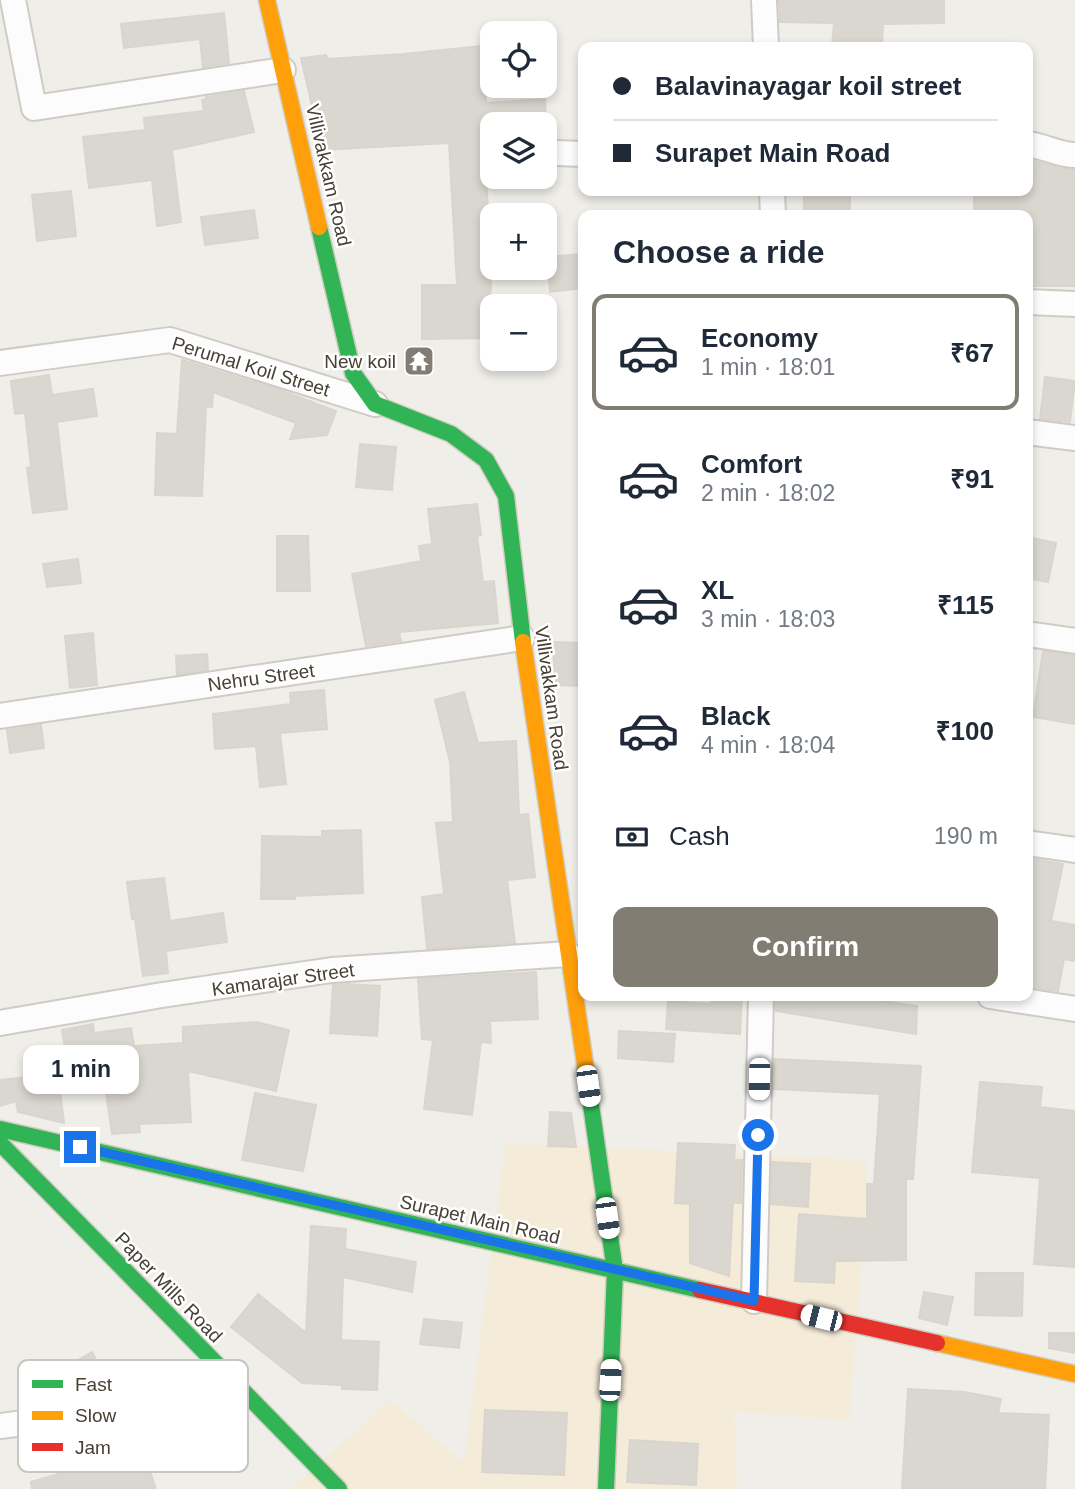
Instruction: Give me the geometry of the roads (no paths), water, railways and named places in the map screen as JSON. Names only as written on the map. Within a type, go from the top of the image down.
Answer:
[{"type":"street","points":[[13,0],[34,108],[283,70]]},
{"type":"street","name":"Villivakkam Road","points":[[268,0],[353,373],[376,404],[451,434],[486,460],[506,496],[522,638],[615,1271],[606,1489]]},
{"type":"street","points":[[764,0],[766,42]]},
{"type":"street","points":[[1033,145],[1044,146],[1065,155],[1075,155]]},
{"type":"street","points":[[557,153],[578,154]]},
{"type":"street","points":[[1033,302],[1075,304]]},
{"type":"street","name":"Perumal Koil Street","points":[[0,363],[170,340],[376,404]]},
{"type":"street","points":[[1033,433],[1075,439]]},
{"type":"street","points":[[1033,635],[1075,641]]},
{"type":"street","name":"Nehru Street","points":[[0,716],[522,638]]},
{"type":"street","points":[[1033,844],[1075,850]]},
{"type":"street","name":"Kamarajar Street","points":[[0,1023],[162,995],[332,970],[568,954]]},
{"type":"street","points":[[754,1301],[761,1001]]},
{"type":"street","points":[[1023,1001],[1075,1009]]},
{"type":"street","name":"Surapet Main Road","points":[[0,1129],[1075,1374]]},
{"type":"street","name":"Paper Mills Road","points":[[0,1143],[211,1360]]},
{"type":"street","name":"Paper Mills Road","points":[[248,1398],[339,1489]]},
{"type":"street","points":[[0,1426],[18,1424]]},
{"type":"place","name":"New koil","points":[[419,361]]}]
